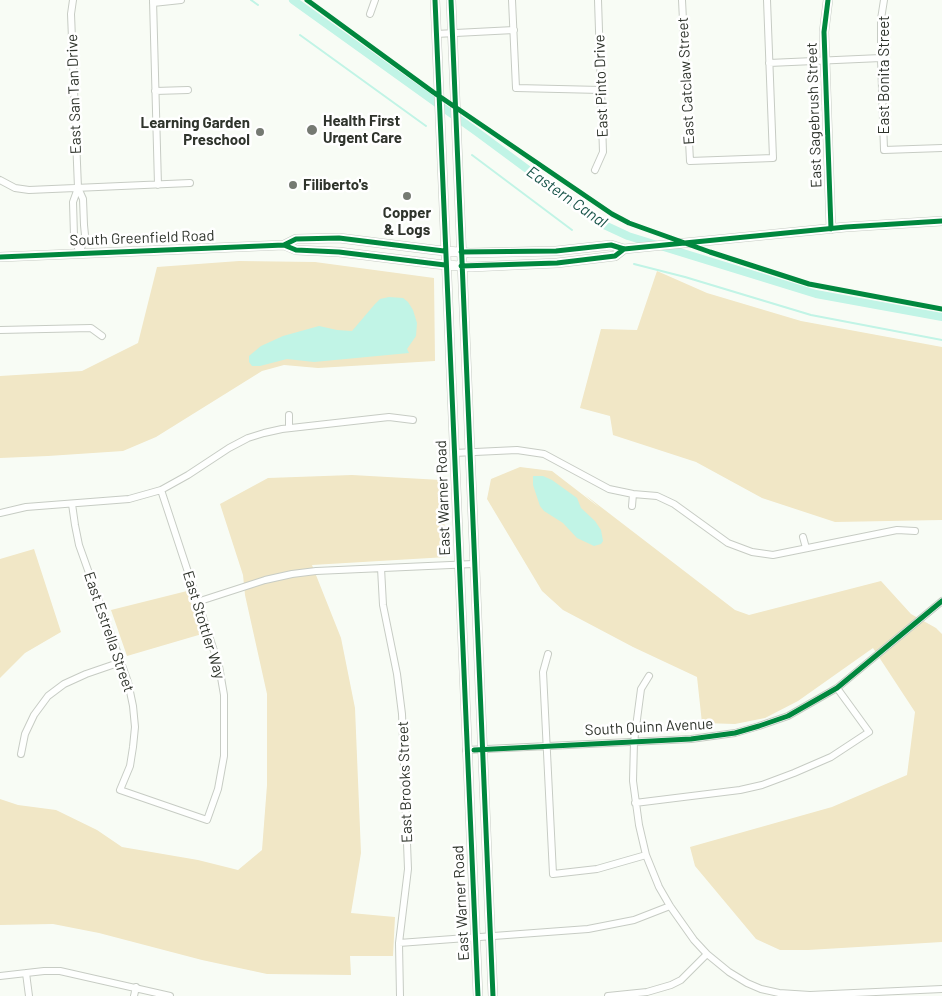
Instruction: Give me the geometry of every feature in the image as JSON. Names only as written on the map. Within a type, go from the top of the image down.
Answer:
[{"type":"main road","name":"East Warner Road","points":[[435,0],[444,251],[478,996]]},
{"type":"main road","name":"East Warner Road","points":[[451,0],[493,996]]},
{"type":"main road","name":"East Sagebrush Street","points":[[828,0],[824,32],[824,60],[831,229]]},
{"type":"main road","name":"South Greenfield Road","points":[[0,257],[284,245],[296,239],[339,238],[461,252],[556,251],[611,245],[624,249],[831,229],[942,221]]},
{"type":"main road","name":"South Greenfield Road","points":[[284,245],[296,250],[338,252],[461,266],[557,263],[615,256],[624,249]]},
{"type":"street","name":"East San Tan Drive","points":[[73,0],[71,14],[78,188],[83,200],[85,235],[80,254]]},
{"type":"street","points":[[158,185],[153,1],[181,0]]},
{"type":"street","points":[[370,14],[375,0]]},
{"type":"street","points":[[512,0],[516,88],[601,90]]},
{"type":"street","name":"East Pinto Drive","points":[[595,170],[603,152],[598,0]]},
{"type":"street","name":"East Catclaw Street","points":[[682,0],[690,161],[773,158],[769,63]]},
{"type":"street","points":[[767,0],[769,63],[881,58]]},
{"type":"street","name":"East Bonita Street","points":[[884,0],[881,58],[884,150],[942,148]]},
{"type":"street","points":[[436,34],[514,30]]},
{"type":"street","points":[[156,91],[188,90]]},
{"type":"street","points":[[0,180],[15,188],[29,190],[190,183]]},
{"type":"street","name":"East San Tan Drive","points":[[78,188],[73,202],[74,236],[80,254]]},
{"type":"street","points":[[0,330],[91,328],[102,336]]},
{"type":"street","points":[[289,415],[289,428]]},
{"type":"street","points":[[0,513],[26,508],[129,499],[161,490],[248,438],[289,428],[389,417],[412,420]]},
{"type":"street","points":[[454,453],[517,450],[544,454],[610,489],[633,494],[657,496],[674,504],[728,543],[752,552],[773,555],[897,530],[916,531]]},
{"type":"street","name":"East Stottler Way","points":[[120,790],[207,820],[218,789],[224,756],[224,695],[219,666],[161,490]]},
{"type":"street","points":[[632,506],[633,494]]},
{"type":"street","name":"East Estrella Street","points":[[72,504],[79,545],[130,690],[135,727],[130,766],[120,790]]},
{"type":"street","points":[[803,537],[806,548]]},
{"type":"street","points":[[197,602],[265,580],[292,574],[316,571],[474,564]]},
{"type":"street","name":"East Brooks Street","points":[[381,568],[383,605],[397,674],[402,714],[408,869],[399,943],[400,996]]},
{"type":"street","name":"South Quinn Avenue","points":[[466,750],[691,739],[735,733],[788,716],[837,688],[942,601]]},
{"type":"street","points":[[548,654],[543,672],[553,874],[597,869],[646,855]]},
{"type":"street","points":[[21,754],[25,734],[34,715],[48,696],[64,684],[121,662]]},
{"type":"street","points":[[649,676],[641,689],[634,742],[633,781],[635,803],[646,855],[659,888],[694,940],[729,972],[761,989],[779,993],[810,994],[942,989]]},
{"type":"street","points":[[635,803],[718,793],[762,785],[831,757],[869,732],[837,688]]},
{"type":"street","points":[[399,943],[604,927],[634,920],[670,906]]},
{"type":"street","points":[[608,996],[646,992],[671,985],[681,980],[708,954]]},
{"type":"street","points":[[0,976],[60,971],[170,996]]},
{"type":"street","points":[[26,973],[29,996]]},
{"type":"street","points":[[134,996],[136,987]]},
{"type":"shaded area","points":[[239,261],[315,262],[434,278],[435,361],[318,368],[284,365],[262,371],[156,437],[123,451],[0,458],[0,376],[82,371],[138,343],[157,267]]},
{"type":"shaded area","points":[[657,271],[707,293],[801,321],[942,347],[942,520],[835,522],[762,498],[696,462],[613,435],[610,416],[580,408],[601,329],[637,330]]},
{"type":"shaded area","points":[[520,467],[552,471],[735,610],[749,615],[881,581],[911,614],[936,628],[942,634],[942,942],[780,950],[756,939],[695,866],[690,847],[832,807],[907,775],[915,712],[873,648],[798,701],[765,718],[735,724],[702,723],[697,677],[633,647],[563,610],[542,591],[487,499],[491,479]]},
{"type":"shaded area","points":[[352,475],[441,480],[447,557],[312,565],[341,638],[355,708],[361,853],[351,913],[395,917],[393,956],[350,956],[351,975],[267,974],[202,960],[99,933],[53,924],[0,925],[0,799],[18,805],[56,810],[97,830],[122,847],[198,860],[238,870],[262,850],[267,785],[267,694],[245,595],[243,575],[220,504],[268,478]]},
{"type":"shaded area","points":[[34,549],[61,632],[25,653],[0,678],[0,559]]},
{"type":"shaded area","points":[[187,591],[202,634],[127,656],[111,610]]},
{"type":"water","points":[[389,297],[403,298],[413,310],[417,323],[416,336],[407,349],[409,353],[314,362],[287,359],[260,366],[252,366],[249,362],[249,356],[261,346],[283,336],[319,326],[352,331],[380,299]]},
{"type":"water","points":[[533,476],[543,476],[552,480],[577,498],[581,508],[595,521],[601,530],[603,541],[601,544],[594,546],[577,538],[563,523],[544,511],[540,506],[533,485]]},
{"type":"waterway","points":[[251,0],[258,5]]},
{"type":"waterway","name":"Eastern Canal","points":[[293,0],[600,223],[628,236],[816,294],[942,317]]},
{"type":"waterway","points":[[300,35],[426,126]]},
{"type":"waterway","points":[[472,155],[572,230]]},
{"type":"waterway","points":[[634,264],[685,277],[811,315],[942,340]]},
{"type":"cycle path","points":[[307,0],[433,92],[612,214],[629,223],[809,284],[942,309]]},
{"type":"cycle path","points":[[435,0],[478,996]]},
{"type":"cycle path","points":[[451,0],[493,996]]},
{"type":"cycle path","points":[[828,0],[824,32],[831,229]]},
{"type":"cycle path","points":[[461,252],[556,251],[611,245],[624,249],[846,227],[942,221]]},
{"type":"cycle path","points":[[0,257],[284,245],[296,239],[339,238],[444,251]]},
{"type":"cycle path","points":[[284,245],[296,250],[339,252],[445,265]]},
{"type":"cycle path","points":[[461,266],[557,263],[615,256],[624,249]]},
{"type":"cycle path","points":[[474,750],[691,739],[735,733],[759,726],[788,716],[837,688],[942,601]]},
{"type":"place","name":"Health First Urgent Care","points":[[312,130]]},
{"type":"place","name":"Learning Garden Preschool","points":[[260,132]]},
{"type":"place","name":"Filiberto's","points":[[293,185]]},
{"type":"place","name":"Copper & Logs","points":[[407,196]]}]
